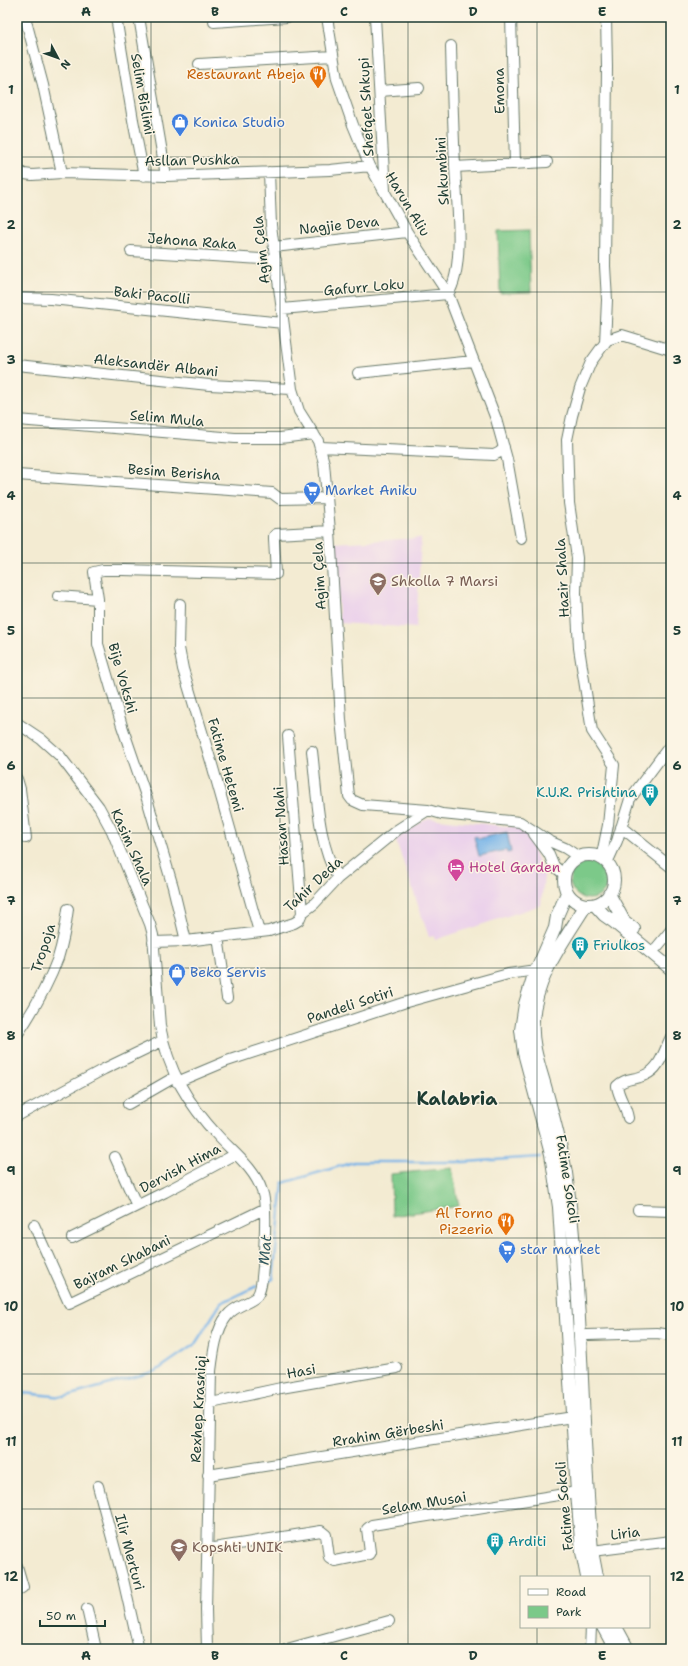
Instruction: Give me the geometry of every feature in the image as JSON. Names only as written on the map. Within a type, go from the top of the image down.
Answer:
[{"type":"street","points":[[25,17],[43,86],[62,173]]},
{"type":"street","name":"Selim Bislimi","points":[[116,17],[144,176]]},
{"type":"street","points":[[139,17],[166,176]]},
{"type":"street","points":[[214,22],[288,17]]},
{"type":"street","name":"Harun Aliu","points":[[327,17],[337,79],[344,101],[370,166],[407,232],[448,294],[500,430],[508,460],[521,538]]},
{"type":"street","name":"Shefqet Shkupi","points":[[375,17],[385,195]]},
{"type":"street","name":"Emona","points":[[511,17],[515,164]]},
{"type":"street","points":[[605,344],[607,300],[605,266],[607,67],[606,17]]},
{"type":"street","name":"Shkumbini","points":[[448,294],[456,276],[459,234],[451,46]]},
{"type":"street","points":[[199,64],[333,56]]},
{"type":"street","points":[[380,91],[419,88]]},
{"type":"street","points":[[455,167],[547,162]]},
{"type":"street","name":"Asllan Pushka","points":[[17,170],[24,174],[32,175],[62,173],[166,176],[330,170],[370,166]]},
{"type":"street","name":"Agim Çela","points":[[269,172],[274,247],[292,389],[299,411],[321,447],[324,463],[330,531],[341,720],[349,796],[352,800],[363,805],[428,810],[442,814],[517,821],[524,823],[532,830],[553,843],[565,848],[579,857]]},
{"type":"street","name":"Nagjie Deva","points":[[274,247],[407,232]]},
{"type":"street","name":"Jehona Raka","points":[[131,251],[276,260]]},
{"type":"street","name":"Gafurr Loku","points":[[282,309],[448,294]]},
{"type":"street","name":"Baki Pacolli","points":[[17,298],[51,299],[283,323]]},
{"type":"street","name":"Hazir Shala","points":[[604,861],[614,764],[592,731],[579,648],[576,593],[577,558],[569,503],[567,440],[580,388],[591,362],[608,340],[622,335],[671,350]]},
{"type":"street","points":[[358,374],[473,361]]},
{"type":"street","name":"Aleksandër Albani","points":[[17,365],[210,385],[292,389]]},
{"type":"street","name":"Selim Mula","points":[[18,420],[235,438],[280,438],[314,434]]},
{"type":"street","points":[[321,447],[494,455],[500,452],[504,447]]},
{"type":"street","name":"Besim Berisha","points":[[17,475],[272,493],[280,499],[326,498]]},
{"type":"street","name":"Bije Vokshi","points":[[186,941],[173,887],[147,799],[122,726],[98,644],[98,600],[94,572],[103,570],[123,570],[276,574],[274,536],[276,534],[330,531]]},
{"type":"street","points":[[58,596],[98,600]]},
{"type":"street","name":"Fatime Hetemi","points":[[180,604],[179,643],[183,669],[213,768],[259,932]]},
{"type":"street","name":"Kasim Shala","points":[[17,723],[41,739],[60,756],[104,815],[150,924],[153,942]]},
{"type":"street","name":"Hasan Nahi","points":[[288,736],[302,913]]},
{"type":"street","points":[[604,861],[617,841],[630,799],[671,744]]},
{"type":"street","points":[[312,751],[323,836],[330,863],[338,878]]},
{"type":"street","points":[[17,779],[20,789],[26,838]]},
{"type":"street","name":"Tahir Deda","points":[[153,942],[186,941],[269,931],[294,923],[299,920],[302,913],[314,904],[338,878],[397,830],[428,810]]},
{"type":"street","points":[[621,827],[671,866]]},
{"type":"street","name":"Agim Çela","points":[[532,830],[549,854],[554,866],[564,875]]},
{"type":"street","points":[[590,905],[609,894],[614,878],[612,871],[604,861],[590,855],[579,857],[569,866],[564,875],[564,884],[567,893],[574,901],[590,905],[614,922],[671,969]]},
{"type":"street","name":"Fatime Sokoli","points":[[567,893],[561,905],[555,928],[536,970],[525,1004],[522,1018],[522,1041],[546,1133],[557,1189],[564,1264],[577,1492],[587,1552],[597,1576]]},
{"type":"street","points":[[609,894],[624,921],[671,959]]},
{"type":"street","name":"Fatime Sokoli","points":[[587,1576],[585,1461],[579,1338],[565,1171],[558,1135],[535,1050],[532,1030],[535,1004],[546,973],[559,947],[590,905]]},
{"type":"street","name":"Tropoja","points":[[17,1035],[39,999],[56,964],[64,936],[68,909]]},
{"type":"street","points":[[657,947],[671,930]]},
{"type":"street","points":[[218,936],[227,998]]},
{"type":"street","name":"Rexhep Krasniqi","points":[[153,942],[158,1012],[162,1041],[176,1079],[201,1117],[236,1154],[259,1184],[264,1196],[264,1246],[260,1285],[256,1297],[234,1309],[223,1321],[213,1356],[211,1371],[208,1476],[207,1649]]},
{"type":"street","name":"Pandeli Sotiri","points":[[176,1079],[403,1003],[508,974],[536,970]]},
{"type":"street","points":[[17,1116],[104,1069],[162,1041]]},
{"type":"street","points":[[628,1118],[626,1107],[619,1097],[617,1086],[624,1080],[651,1072],[661,1058],[670,1041]]},
{"type":"street","points":[[128,1104],[176,1079]]},
{"type":"street","name":"Dervish Hima","points":[[72,1238],[236,1154]]},
{"type":"street","name":"Dervish Hima","points":[[115,1157],[137,1206]]},
{"type":"street","name":"Bajram Shabani","points":[[34,1225],[69,1303],[264,1209]]},
{"type":"street","points":[[638,1210],[671,1211]]},
{"type":"street","points":[[579,1338],[587,1335],[657,1333],[671,1335]]},
{"type":"street","name":"Hasi","points":[[211,1403],[281,1388],[397,1368]]},
{"type":"street","name":"Rrahim Gërbeshi","points":[[208,1476],[572,1417]]},
{"type":"street","name":"Ilir Merturi","points":[[98,1486],[123,1579],[139,1649]]},
{"type":"street","name":"Selam Musai","points":[[207,1549],[322,1531],[326,1535],[329,1557],[334,1561],[341,1560],[369,1554],[367,1529],[372,1526],[577,1492]]},
{"type":"street","name":"Liria","points":[[587,1552],[671,1541]]},
{"type":"street","points":[[17,1566],[23,1587],[17,1591]]},
{"type":"street","points":[[87,1609],[96,1649]]},
{"type":"street","points":[[287,1649],[389,1621]]},
{"type":"street","points":[[590,1649],[591,1628]]},
{"type":"street","points":[[604,1628],[615,1649]]},
{"type":"street","points":[[617,1628],[628,1649]]},
{"type":"shaded area","name":"Shkolla 7 Marsi","points":[[421,538],[416,628],[340,623],[333,543]]},
{"type":"shaded area","points":[[428,818],[524,828],[544,876],[541,905],[435,940],[434,936],[429,937],[395,838]]},
{"type":"green space","points":[[529,230],[531,292],[500,293],[498,231]]},
{"type":"green space","points":[[585,861],[593,861],[603,866],[607,873],[607,887],[603,894],[593,899],[585,899],[575,894],[573,891],[570,884],[570,876],[575,866],[578,864]]},
{"type":"green space","points":[[452,1168],[459,1206],[392,1216],[391,1174]]},
{"type":"water","points":[[507,832],[511,852],[507,853],[506,850],[479,856],[474,837],[477,836],[478,839]]},
{"type":"waterway","name":"Mat","points":[[264,1283],[273,1279],[283,1183],[354,1162],[465,1162],[540,1157]]},
{"type":"waterway","name":"Mat","points":[[17,1402],[24,1393],[64,1397],[156,1371],[195,1344],[221,1303],[257,1286]]},
{"type":"place","name":"Restaurant Abeja","points":[[318,89]]},
{"type":"place","name":"Konica Studio","points":[[180,137]]},
{"type":"place","name":"Market Aniku","points":[[312,505]]},
{"type":"place","name":"Shkolla 7 Marsi","points":[[378,596]]},
{"type":"place","name":"K.U.R. Prishtina","points":[[650,807]]},
{"type":"place","name":"Hotel Garden","points":[[456,882]]},
{"type":"place","name":"Friulkos","points":[[580,960]]},
{"type":"place","name":"Beko Servis","points":[[177,987]]},
{"type":"place","name":"Al Forno Pizzeria","points":[[506,1236]]},
{"type":"place","name":"star market","points":[[507,1264]]},
{"type":"place","name":"Arditi","points":[[495,1556]]},
{"type":"place","name":"Kopshti UNIK","points":[[179,1562]]},
{"type":"district","name":"Kalabria","points":[[457,1099]]}]
